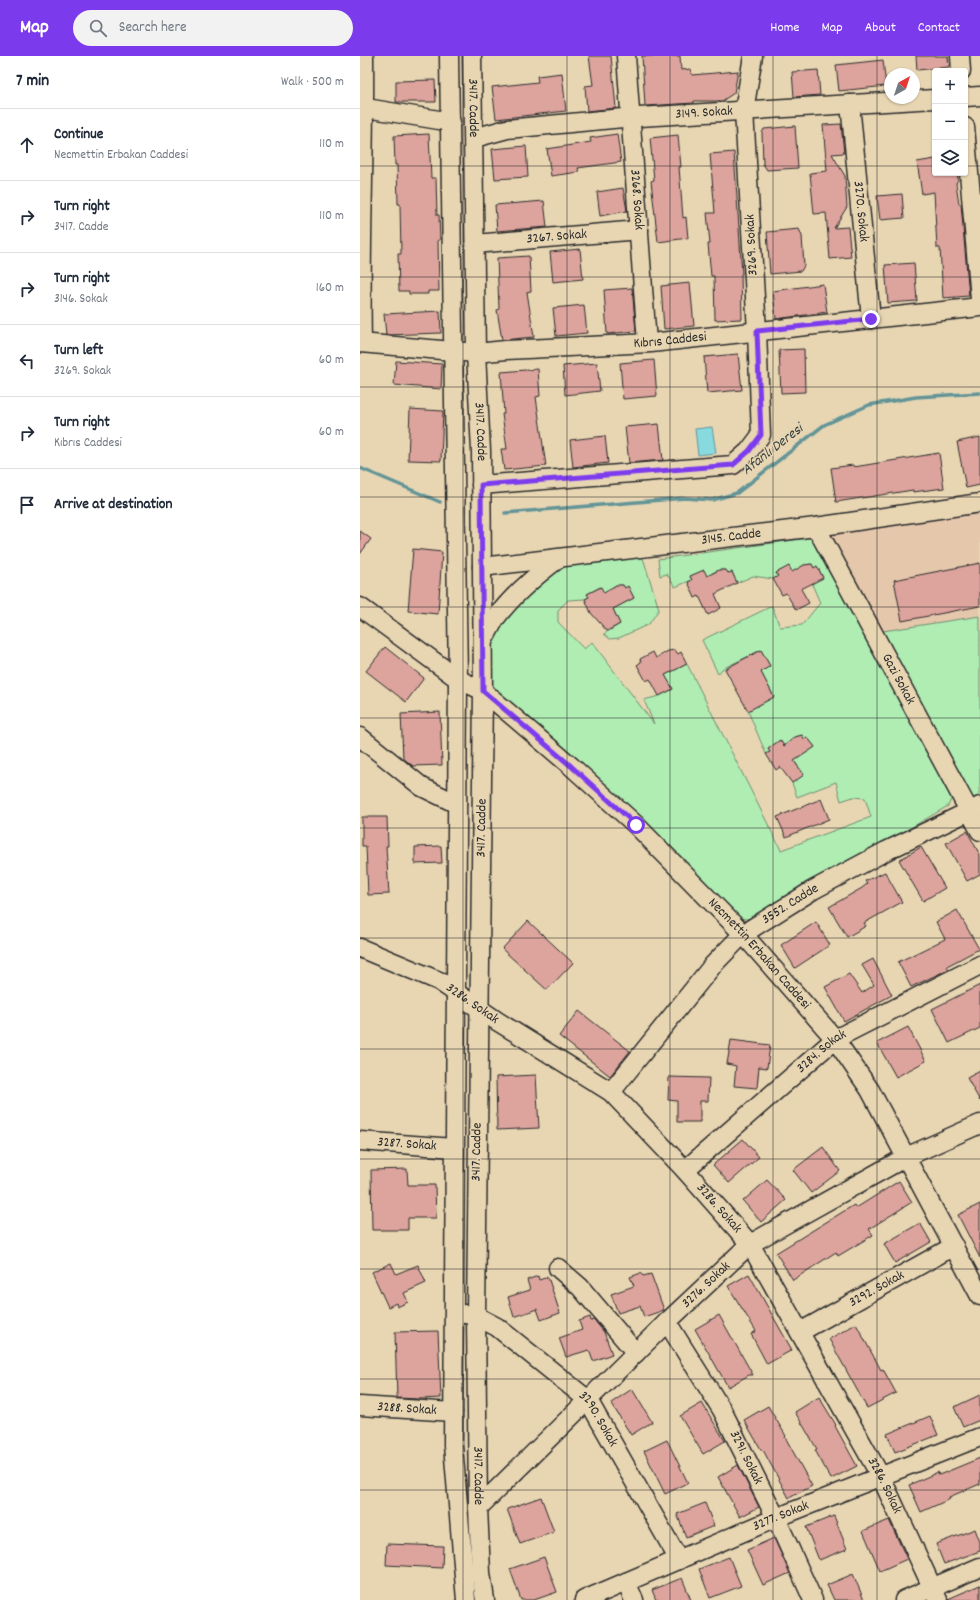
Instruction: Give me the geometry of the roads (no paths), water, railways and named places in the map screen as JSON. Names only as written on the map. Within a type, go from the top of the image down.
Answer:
[{"type":"street","points":[[361,343],[360,272],[364,56]]},
{"type":"street","name":"3417. Cadde","points":[[449,56],[458,679],[453,1446],[466,1600]]},
{"type":"street","name":"3417. Cadde","points":[[472,56],[476,353],[481,485],[483,642],[476,1316],[478,1508],[481,1574],[486,1600]]},
{"type":"street","name":"3268. Sokak","points":[[626,56],[647,343]]},
{"type":"street","name":"3269. Sokak","points":[[481,485],[733,465],[749,451],[761,435],[757,331],[744,111],[753,56]]},
{"type":"street","points":[[960,56],[961,68]]},
{"type":"street","points":[[968,97],[980,96]]},
{"type":"street","name":"3149. Sokak","points":[[474,138],[507,129],[631,118],[932,99]]},
{"type":"street","name":"3270. Sokak","points":[[850,104],[871,319]]},
{"type":"street","points":[[362,107],[451,122]]},
{"type":"street","points":[[966,140],[980,300]]},
{"type":"street","name":"3267. Sokak","points":[[475,244],[639,230]]},
{"type":"street","name":"Kıbrıs Caddesi","points":[[361,343],[476,353],[506,350],[647,343],[980,307]]},
{"type":"street","name":"3145. Cadde","points":[[482,566],[816,527],[980,503]]},
{"type":"street","name":"Gazi Sokak","points":[[816,527],[975,808],[980,831]]},
{"type":"street","points":[[483,642],[495,619],[514,598],[538,574],[560,557]]},
{"type":"street","name":"Necmettin Erbakan Caddesi","points":[[360,607],[458,679],[483,691],[571,766],[636,825],[743,934],[835,1039],[870,1090],[980,1296]]},
{"type":"street","points":[[360,737],[422,787],[457,804]]},
{"type":"street","name":"3552. Cadde","points":[[611,1092],[713,965],[743,934],[813,890],[886,851],[975,808]]},
{"type":"street","name":"3286. Sokak","points":[[360,948],[439,981],[497,1020],[611,1092],[685,1170],[750,1244],[881,1477],[935,1593]]},
{"type":"street","name":"3284. Sokak","points":[[685,1170],[835,1039],[980,965]]},
{"type":"street","name":"3276. Sokak","points":[[478,1508],[667,1322],[750,1244],[906,1157],[980,1124]]},
{"type":"street","name":"3287. Sokak","points":[[360,1141],[454,1148]]},
{"type":"street","name":"3292. Sokak","points":[[800,1332],[954,1246]]},
{"type":"street","points":[[558,1268],[580,1287],[636,1353]]},
{"type":"street","name":"3290. Sokak","points":[[454,1312],[476,1316],[497,1327],[588,1400],[679,1560]]},
{"type":"street","name":"3291. Sokak","points":[[667,1322],[722,1410],[776,1518],[813,1600]]},
{"type":"street","name":"3288. Sokak","points":[[360,1406],[453,1412]]},
{"type":"street","name":"3277. Sokak","points":[[584,1600],[776,1518],[980,1437]]},
{"type":"street","points":[[904,1600],[935,1593],[980,1566]]},
{"type":"street","points":[[626,1582],[634,1600]]},
{"type":"water","points":[[712,427],[716,453],[698,455],[695,429]]},
{"type":"waterway","name":"Afanlı Deresi","points":[[505,513],[685,498],[712,500],[737,493],[824,425],[869,405],[916,397],[980,393]]},
{"type":"waterway","name":"Afanlı Deresi","points":[[360,468],[440,502]]}]
